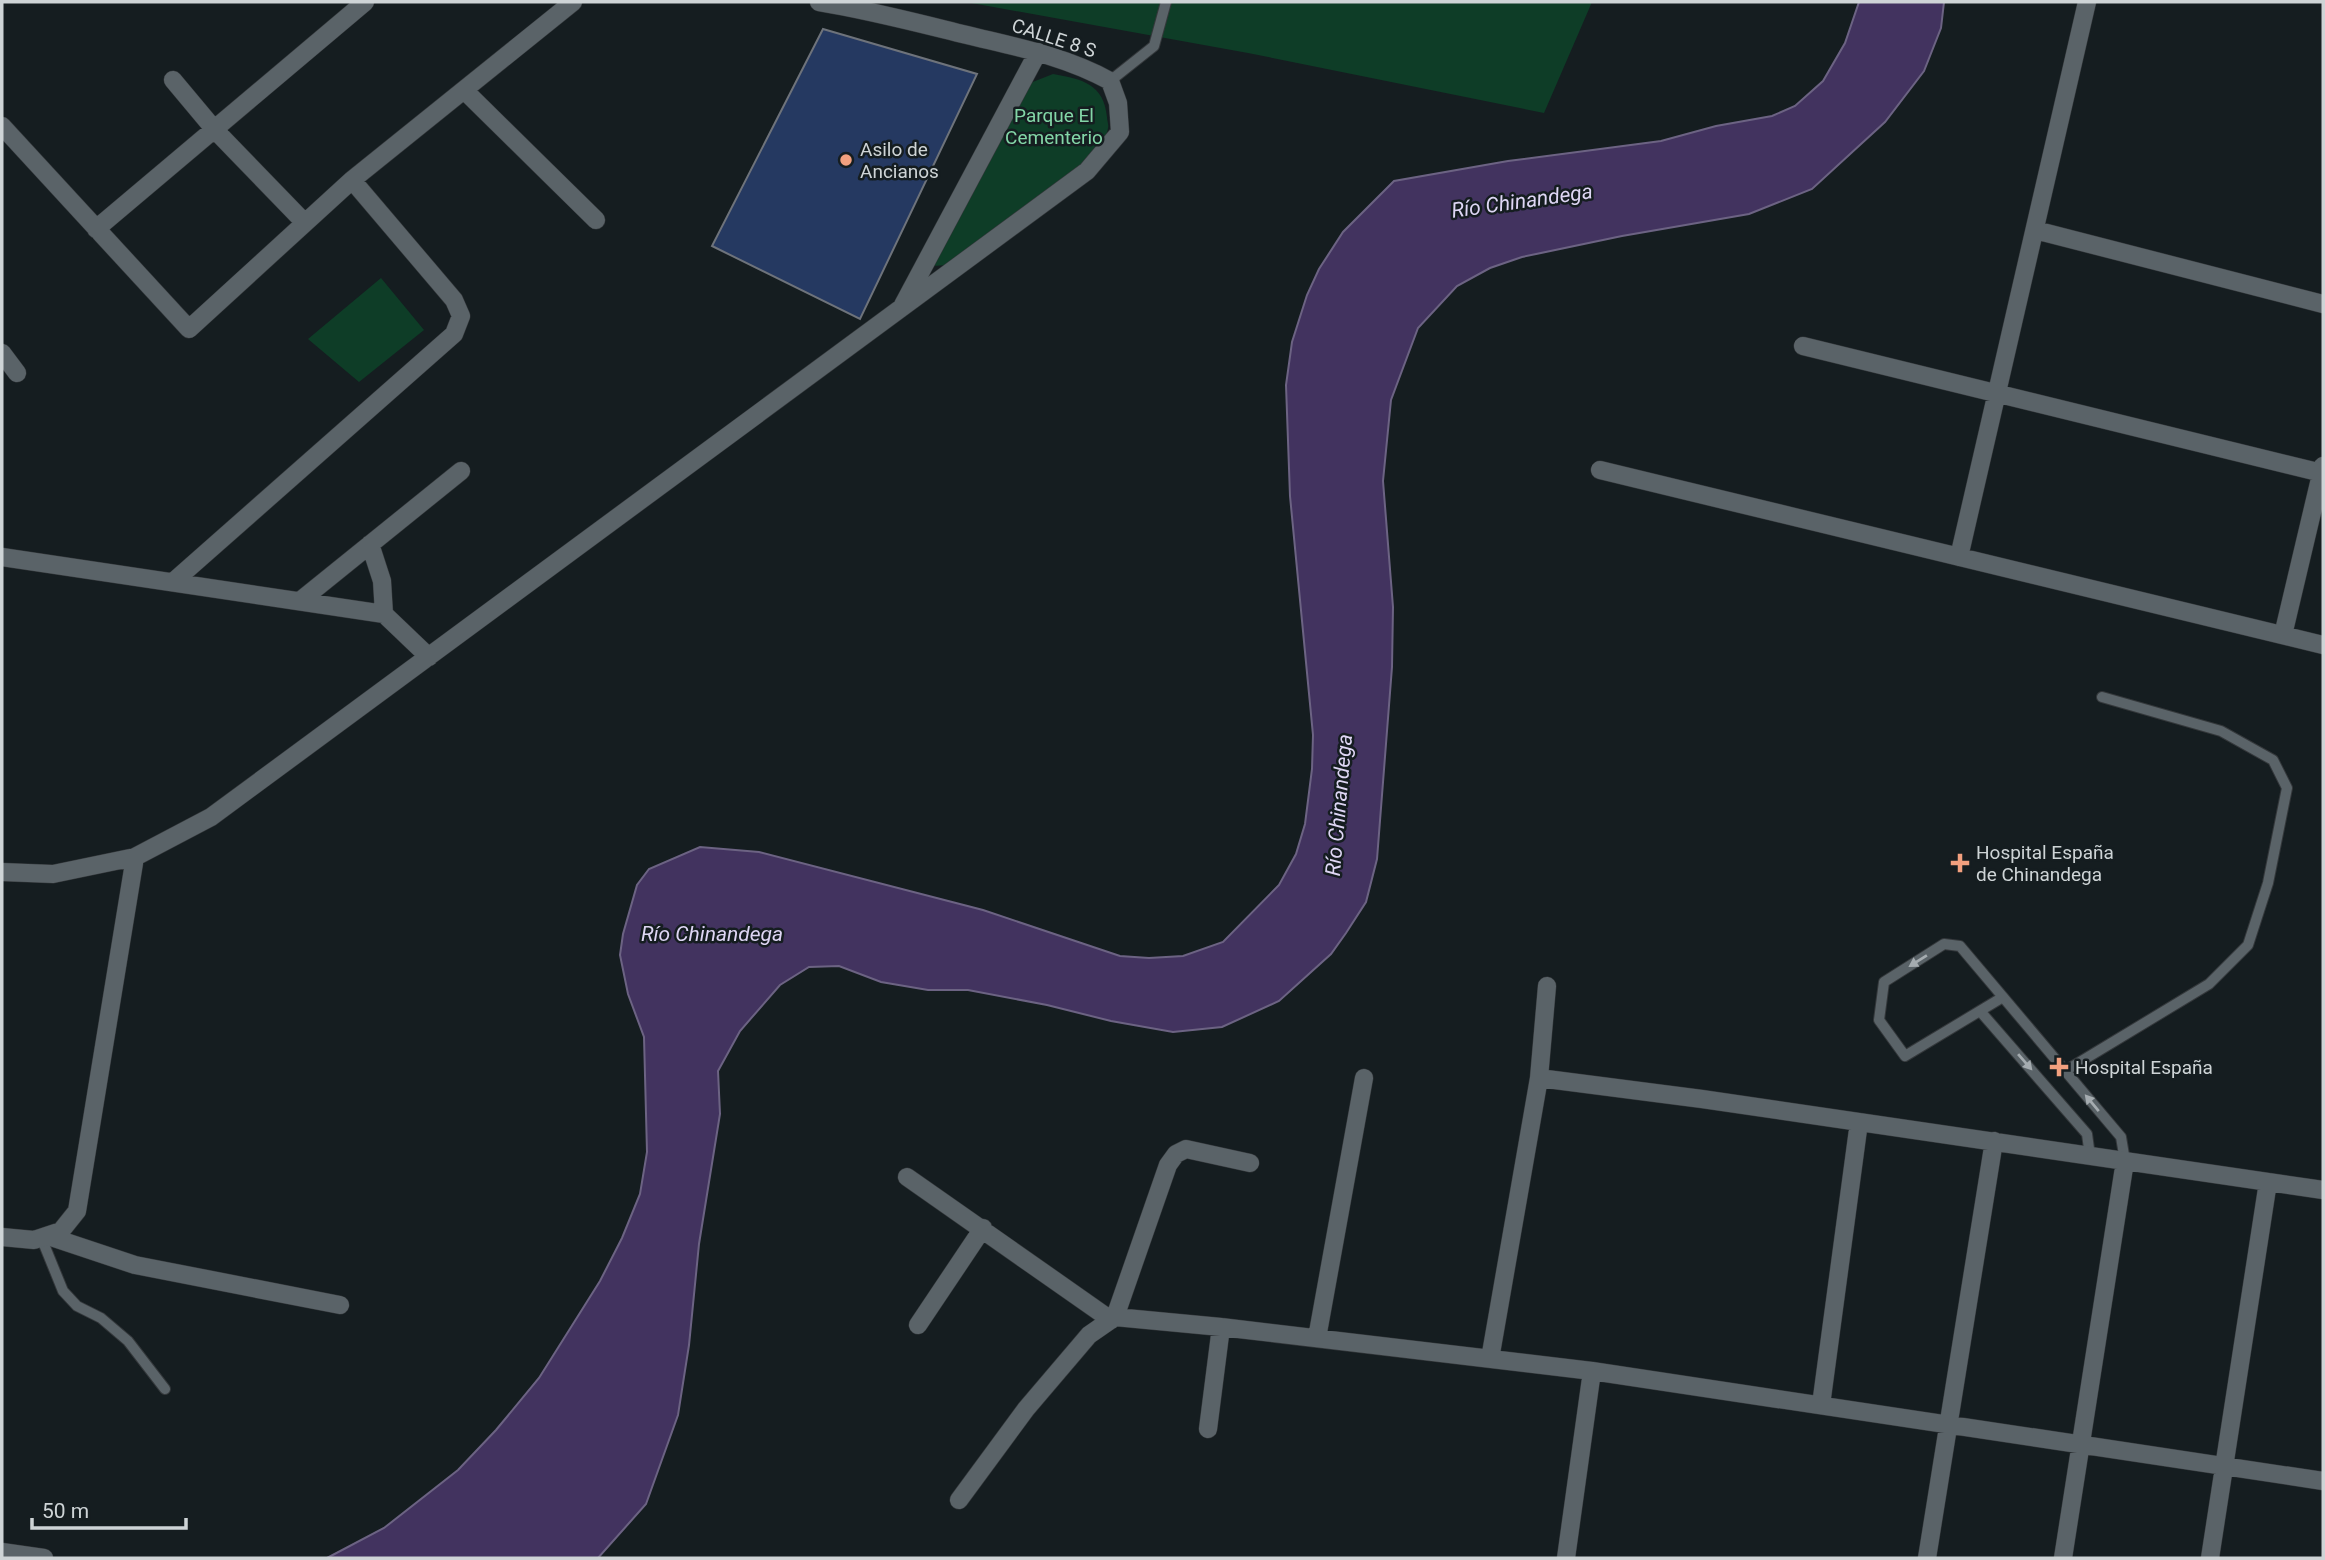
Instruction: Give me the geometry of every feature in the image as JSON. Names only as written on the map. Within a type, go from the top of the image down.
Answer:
[{"type":"street","points":[[96,229],[365,2]]},
{"type":"street","points":[[2,126],[189,329],[352,180],[573,2]]},
{"type":"street","name":"CALLE 8 S","points":[[820,2],[863,5],[1038,52],[1083,66],[1110,81]]},
{"type":"street","points":[[1959,557],[2087,2]]},
{"type":"street","points":[[899,311],[1038,52]]},
{"type":"street","points":[[173,80],[214,129],[305,223]]},
{"type":"street","points":[[2,872],[53,874],[135,857],[211,817],[1087,171],[1120,132],[1118,103],[1110,81]]},
{"type":"street","points":[[464,90],[596,220]]},
{"type":"street","points":[[173,582],[454,334],[461,316],[454,300],[352,180]]},
{"type":"street","points":[[2035,230],[2323,304]]},
{"type":"street","points":[[1804,346],[2323,470],[2283,635]]},
{"type":"street","points":[[2,353],[17,373]]},
{"type":"street","points":[[1600,470],[2323,645]]},
{"type":"street","points":[[300,601],[461,471]]},
{"type":"street","points":[[370,544],[382,581],[384,614]]},
{"type":"street","points":[[2,556],[384,614],[429,657]]},
{"type":"street","points":[[2,1237],[34,1240],[45,1237],[61,1231],[77,1211],[135,857]]},
{"type":"street","points":[[1490,1359],[1539,1077],[1546,986]]},
{"type":"street","points":[[1539,1077],[2323,1190]]},
{"type":"street","points":[[1317,1338],[1364,1078]]},
{"type":"street","points":[[1821,1405],[1859,1122]]},
{"type":"street","points":[[1927,1558],[1994,1141]]},
{"type":"street","points":[[959,1500],[1026,1409],[1089,1335],[1113,1319],[1168,1165],[1177,1154],[1186,1149],[1250,1163]]},
{"type":"street","points":[[2063,1558],[2125,1161]]},
{"type":"street","points":[[907,1177],[1113,1319],[1221,1326],[1592,1371],[1949,1423],[2080,1447],[2323,1482]]},
{"type":"street","points":[[2210,1558],[2269,1182]]},
{"type":"street","points":[[918,1325],[983,1228]]},
{"type":"street","points":[[45,1237],[135,1265],[340,1305]]},
{"type":"street","points":[[1209,1429],[1221,1326]]},
{"type":"street","points":[[1566,1558],[1592,1371]]},
{"type":"street","points":[[2,1552],[44,1558]]},
{"type":"lane","points":[[1110,81],[1153,46],[1166,2]]},
{"type":"lane","points":[[2065,1071],[2209,984],[2248,945],[2268,883],[2287,788],[2273,760],[2221,731],[2102,697]]},
{"type":"lane","points":[[2003,997],[1905,1056],[1879,1020],[1884,982],[1944,944],[1960,946],[2003,997],[2065,1071],[2121,1137],[2125,1161]]},
{"type":"lane","points":[[1980,1011],[2087,1134],[2090,1156]]},
{"type":"lane","points":[[45,1237],[63,1291],[77,1306],[101,1318],[128,1341],[165,1389]]},
{"type":"green space","points":[[966,2],[1592,2],[1544,113],[1248,53]]},
{"type":"green space","name":"Parque El Cementerio","points":[[1053,74],[1082,81],[1096,90],[1101,97],[1108,126],[1101,145],[1080,170],[948,265],[932,266],[1020,87]]},
{"type":"green space","points":[[381,278],[424,330],[359,382],[308,339]]},
{"type":"water","name":"Río Chinandega","points":[[1859,2],[1944,2],[1941,28],[1924,71],[1885,122],[1812,189],[1749,214],[1622,236],[1522,257],[1490,268],[1457,286],[1418,328],[1391,400],[1383,481],[1393,607],[1392,667],[1377,859],[1366,902],[1331,954],[1279,1001],[1222,1027],[1173,1032],[968,990],[928,990],[881,982],[839,966],[809,967],[780,985],[740,1031],[718,1071],[720,1114],[699,1244],[689,1345],[678,1415],[646,1504],[598,1558],[327,1558],[384,1528],[458,1470],[496,1430],[539,1378],[600,1281],[622,1238],[640,1194],[647,1152],[644,1037],[628,994],[620,955],[637,885],[649,869],[700,847],[759,852],[983,910],[1120,956],[1183,956],[1223,942],[1279,885],[1296,854],[1305,824],[1313,735],[1290,496],[1286,385],[1292,342],[1307,295],[1319,269],[1343,232],[1394,181],[1508,161],[1661,141],[1716,126],[1772,116],[1795,106],[1823,81],[1845,43]]},
{"type":"building","name":"Asilo de Ancianos","points":[[823,29],[977,74],[860,319],[712,246]]},
{"type":"place","name":"Asilo de Ancianos","points":[[846,160]]},
{"type":"place","name":"Hospital España de Chinandega","points":[[1960,863]]},
{"type":"place","name":"Hospital España","points":[[2059,1067]]}]
